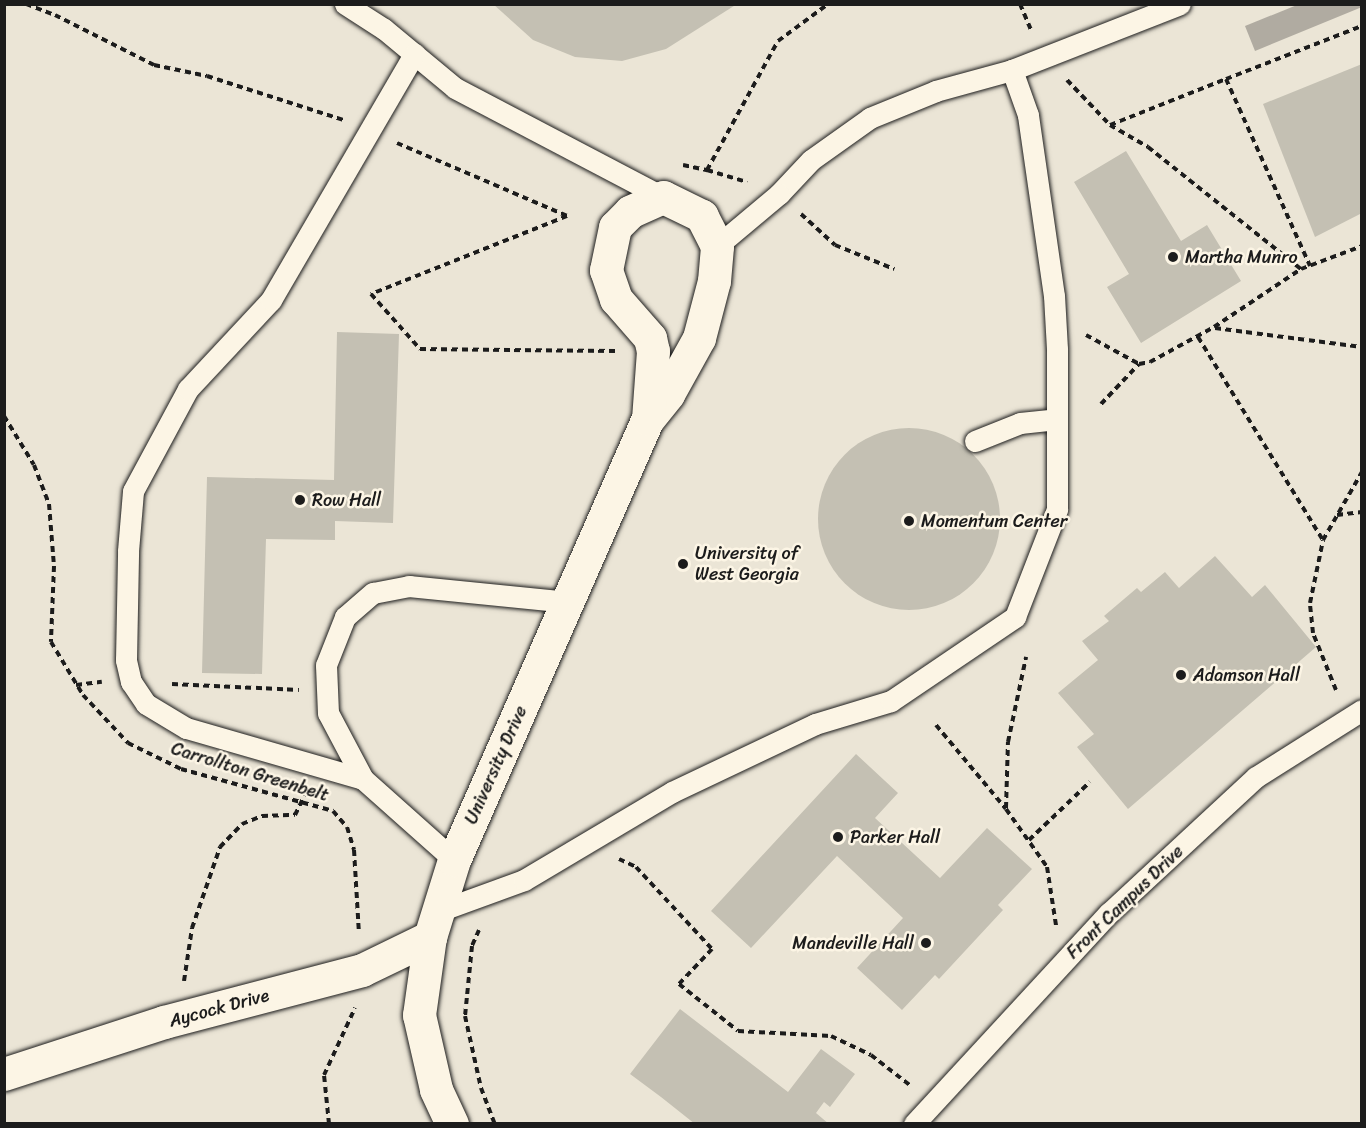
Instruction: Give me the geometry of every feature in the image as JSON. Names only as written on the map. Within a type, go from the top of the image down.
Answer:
[{"type":"street","points":[[663,197],[702,216],[717,246]]},
{"type":"street","name":"University Drive","points":[[648,419],[653,351],[650,338],[616,299],[606,270],[615,227],[630,212],[663,197]]},
{"type":"street","name":"University Drive","points":[[452,1124],[436,1089],[419,1016],[435,924],[454,860],[648,419],[668,394],[699,338],[714,282],[717,246]]},
{"type":"street","name":"Aycock Drive","points":[[4,1074],[164,1022],[362,970],[435,924]]},
{"type":"lane","points":[[345,4],[414,54],[454,88],[663,197]]},
{"type":"lane","points":[[717,246],[779,194],[811,160],[870,118],[936,90],[1012,70],[1180,4]]},
{"type":"lane","points":[[363,778],[186,728],[146,704],[131,682],[126,660],[128,551],[133,491],[188,389],[271,300],[414,54]]},
{"type":"lane","points":[[435,924],[524,880],[672,792],[815,724],[891,701],[1015,617],[1057,509],[1057,419],[1054,296],[1028,115],[1012,70]]},
{"type":"lane","points":[[975,441],[1020,423],[1057,419]]},
{"type":"lane","points":[[454,860],[363,778],[328,713],[326,665],[345,617],[373,593],[410,586],[568,602]]},
{"type":"lane","name":"Front Campus Drive","points":[[914,1124],[1109,913],[1257,777],[1362,710]]},
{"type":"path","points":[[26,4],[55,15],[154,65],[207,76]]},
{"type":"path","points":[[676,163],[707,170],[778,41],[828,4]]},
{"type":"path","points":[[1020,4],[1031,30],[1048,55],[1110,125],[1148,147],[1300,269]]},
{"type":"path","points":[[1110,125],[1362,26]]},
{"type":"path","points":[[1226,80],[1310,266]]},
{"type":"path","points":[[567,216],[371,294],[420,349],[620,351]]},
{"type":"path","points":[[1101,404],[1139,364],[1198,337],[1300,269],[1362,246]]},
{"type":"path","points":[[1214,327],[1362,347]]},
{"type":"path","points":[[1086,335],[1139,364]]},
{"type":"path","points":[[1198,337],[1323,540]]},
{"type":"path","name":"Carrollton Greenbelt","points":[[4,416],[34,465],[49,504],[54,566],[51,642],[76,685],[128,743],[181,769],[333,811],[347,827],[354,850],[362,994],[324,1075],[324,1099],[329,1124]]},
{"type":"path","points":[[1336,690],[1313,633],[1310,603],[1323,540],[1362,472]]},
{"type":"path","points":[[1337,515],[1362,512]]},
{"type":"path","points":[[1006,809],[1008,742],[1026,657]]},
{"type":"path","points":[[76,685],[113,681]]},
{"type":"path","points":[[159,683],[299,690]]},
{"type":"path","points":[[936,725],[1006,809],[1047,867],[1062,964]]},
{"type":"path","points":[[1029,840],[1090,782]]},
{"type":"path","points":[[183,987],[192,928],[220,847],[242,824],[262,816],[295,815],[308,786]]},
{"type":"path","points":[[611,856],[636,867],[712,949],[680,984],[738,1031],[831,1036],[871,1055],[933,1103]]},
{"type":"path","points":[[485,926],[476,933],[472,946],[465,1016],[481,1088],[495,1124]]},
{"type":"shaded area","points":[[1361,4],[1362,7],[1255,51],[1245,26],[1297,5]]},
{"type":"shaded area","name":"University of West Georgia","points":[[5,5],[1361,5],[1361,1123],[5,1123]]},
{"type":"building","points":[[493,4],[737,4],[666,49],[622,61],[575,57],[533,40]]},
{"type":"building","points":[[1362,64],[1362,213],[1315,237],[1263,104]]},
{"type":"building","name":"Martha Munro","points":[[1126,151],[1181,241],[1207,225],[1241,281],[1141,343],[1107,287],[1129,274],[1074,182]]},
{"type":"building","name":"Row Hall","points":[[337,332],[399,334],[393,523],[335,521],[335,540],[266,539],[262,674],[202,673],[207,477],[334,480]]},
{"type":"building","name":"Momentum Center","points":[[909,428],[944,435],[960,443],[973,455],[985,468],[993,484],[1000,519],[993,554],[985,570],[973,583],[960,595],[944,603],[909,610],[874,603],[858,595],[845,583],[833,570],[825,554],[818,519],[825,484],[833,468],[845,455],[858,443],[874,435]]},
{"type":"building","name":"Adamson Hall","points":[[1215,556],[1252,597],[1265,585],[1316,647],[1128,809],[1077,747],[1094,734],[1058,693],[1098,660],[1082,641],[1109,621],[1104,616],[1137,588],[1141,592],[1165,572],[1179,588]]},
{"type":"building","points":[[856,754],[898,793],[875,818],[940,878],[987,828],[1032,869],[998,905],[1003,910],[939,979],[935,975],[902,1010],[857,968],[903,918],[837,856],[751,948],[711,911]]},
{"type":"building","points":[[680,1009],[788,1092],[821,1049],[855,1074],[830,1107],[824,1102],[816,1113],[829,1124],[695,1124],[630,1074]]},
{"type":"place","name":"Martha Munro","points":[[1173,257]]},
{"type":"place","name":"Row Hall","points":[[300,500]]},
{"type":"place","name":"Momentum Center","points":[[909,521]]},
{"type":"place","name":"University of West Georgia","points":[[683,564]]},
{"type":"place","name":"Adamson Hall","points":[[1181,675]]},
{"type":"place","name":"Parker Hall","points":[[838,837]]},
{"type":"place","name":"Mandeville Hall","points":[[926,943]]}]
